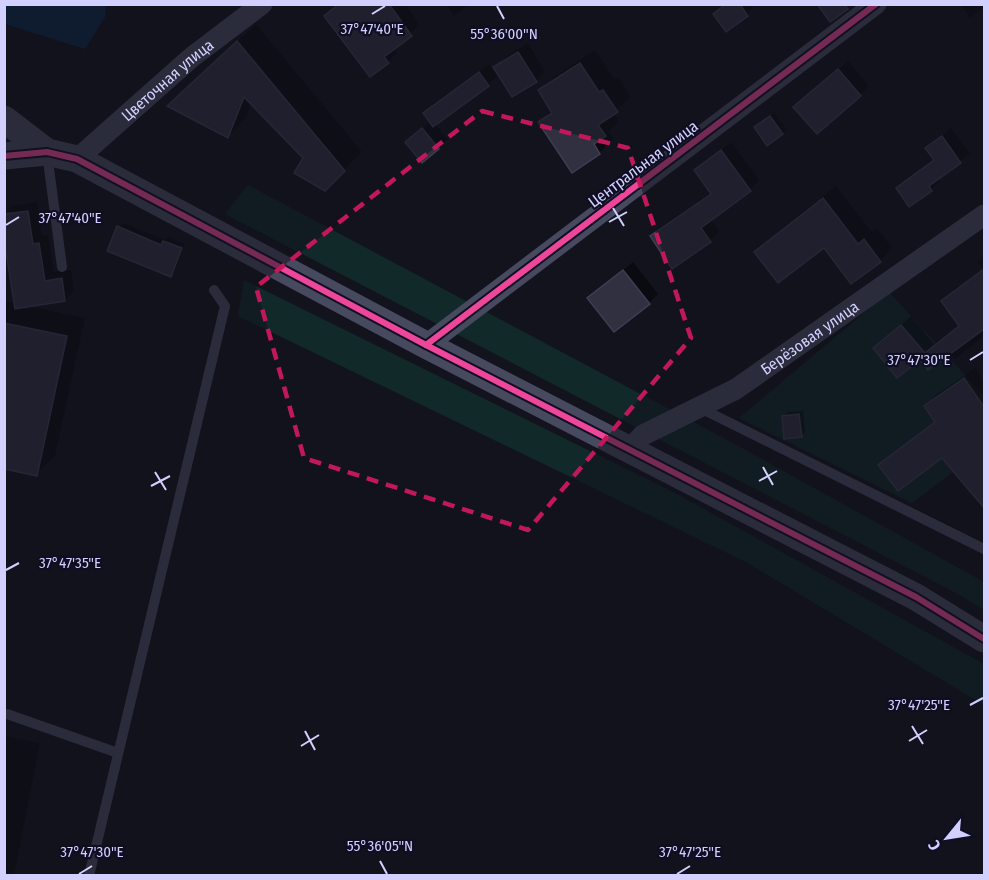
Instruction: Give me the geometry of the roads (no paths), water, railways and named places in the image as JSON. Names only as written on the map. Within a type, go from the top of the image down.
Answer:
[{"type":"street","name":"Цветочная улица","points":[[77,159],[192,57],[262,4]]},
{"type":"street","name":"Центральная улица","points":[[426,345],[876,4]]},
{"type":"street","points":[[4,119],[47,152]]},
{"type":"street","points":[[4,156],[47,152],[77,159],[426,345],[916,597],[984,639]]},
{"type":"street","name":"Берёзовая улица","points":[[629,450],[643,435],[736,388],[984,215]]},
{"type":"lane","points":[[47,152],[62,267]]},
{"type":"lane","points":[[88,876],[225,306],[214,290]]},
{"type":"lane","points":[[699,407],[984,549]]},
{"type":"lane","points":[[7,714],[118,753]]},
{"type":"water","points":[[4,5],[106,5],[105,17],[85,49],[5,24]]}]
